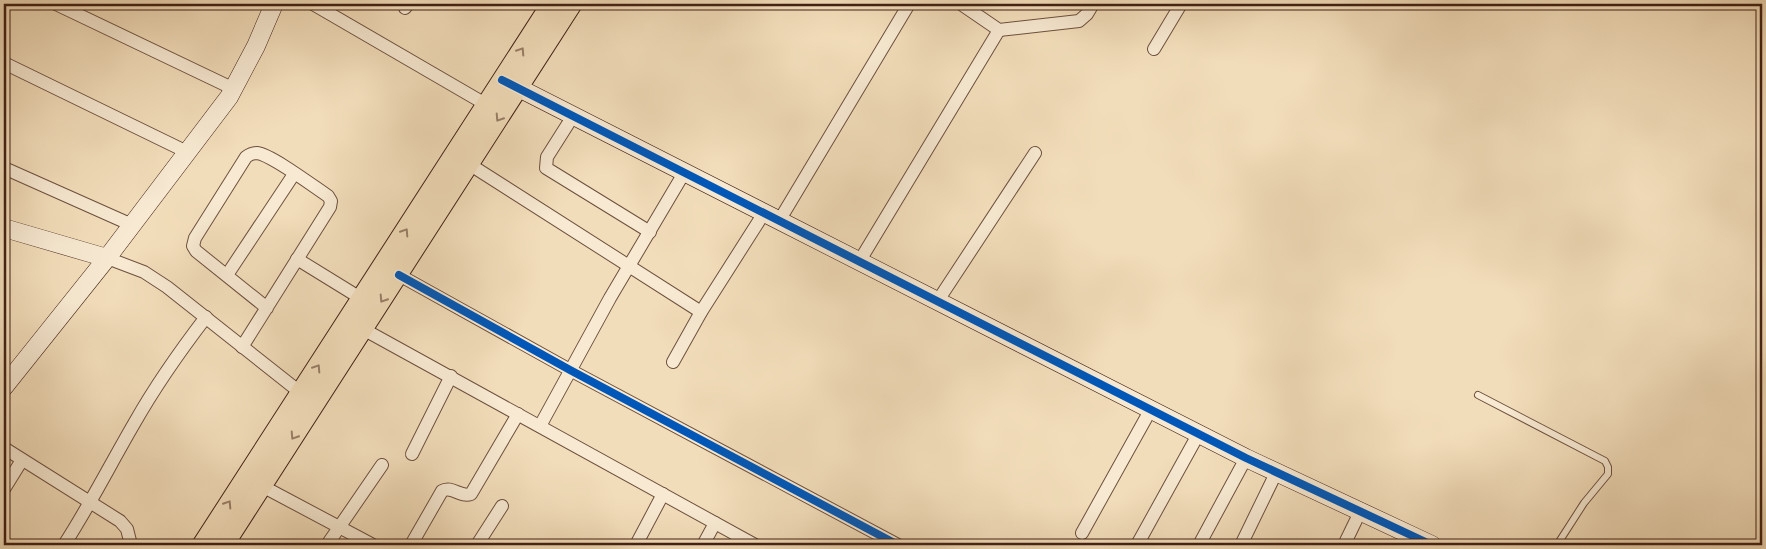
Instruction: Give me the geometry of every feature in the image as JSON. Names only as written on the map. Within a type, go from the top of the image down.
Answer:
[{"type":"main road","points":[[224,545],[469,164],[551,4]]},
{"type":"main road","points":[[202,545],[487,105],[510,84],[572,4]]},
{"type":"street","points":[[56,4],[234,90]]},
{"type":"street","points":[[4,387],[107,258],[234,90],[274,4]]},
{"type":"street","points":[[314,4],[487,105]]},
{"type":"street","points":[[779,222],[909,4]]},
{"type":"street","points":[[961,4],[999,30],[1079,21],[1087,14],[1093,4]]},
{"type":"street","points":[[1154,49],[1181,4]]},
{"type":"street","points":[[859,262],[999,30]]},
{"type":"street","points":[[4,63],[187,152]]},
{"type":"street","points":[[510,84],[1246,458],[1432,545]]},
{"type":"street","points":[[573,116],[547,157],[546,168],[650,232]]},
{"type":"street","points":[[242,347],[267,308],[330,207],[331,201],[328,196],[294,174],[259,154],[252,153],[246,157],[195,238],[193,246],[196,251],[267,308]]},
{"type":"street","points":[[937,302],[1035,153]]},
{"type":"street","points":[[469,164],[701,312]]},
{"type":"street","points":[[4,168],[132,225]]},
{"type":"street","points":[[540,426],[629,266],[684,173]]},
{"type":"street","points":[[227,275],[294,174]]},
{"type":"street","points":[[673,362],[701,312],[764,213]]},
{"type":"street","points":[[4,228],[107,258],[144,272],[206,317],[301,393]]},
{"type":"street","points":[[297,259],[362,299]]},
{"type":"street","points":[[399,275],[570,370],[898,545]]},
{"type":"street","points":[[64,545],[91,503],[134,423],[170,365],[206,317]]},
{"type":"street","points":[[363,329],[755,545]]},
{"type":"street","points":[[412,454],[451,376]]},
{"type":"street","points":[[1082,533],[1151,409]]},
{"type":"street","points":[[411,545],[442,491],[451,489],[463,495],[471,494],[518,414]]},
{"type":"street","points":[[1137,545],[1199,433]]},
{"type":"street","points":[[4,448],[120,521],[127,529],[131,545]]},
{"type":"street","points":[[1199,545],[1246,458]]},
{"type":"street","points":[[4,489],[22,460]]},
{"type":"street","points":[[327,545],[382,465]]},
{"type":"street","points":[[1241,545],[1277,471]]},
{"type":"street","points":[[262,486],[373,545]]},
{"type":"street","points":[[636,545],[663,494]]},
{"type":"street","points":[[477,545],[502,506]]},
{"type":"street","points":[[1344,545],[1360,512]]},
{"type":"street","points":[[703,545],[715,523]]},
{"type":"lane","points":[[1478,395],[1605,461],[1608,467],[1608,474],[1584,503],[1558,545]]},
{"type":"cycle path","points":[[502,80],[1246,458],[1432,545]]},
{"type":"cycle path","points":[[399,275],[570,370],[898,545]]}]
